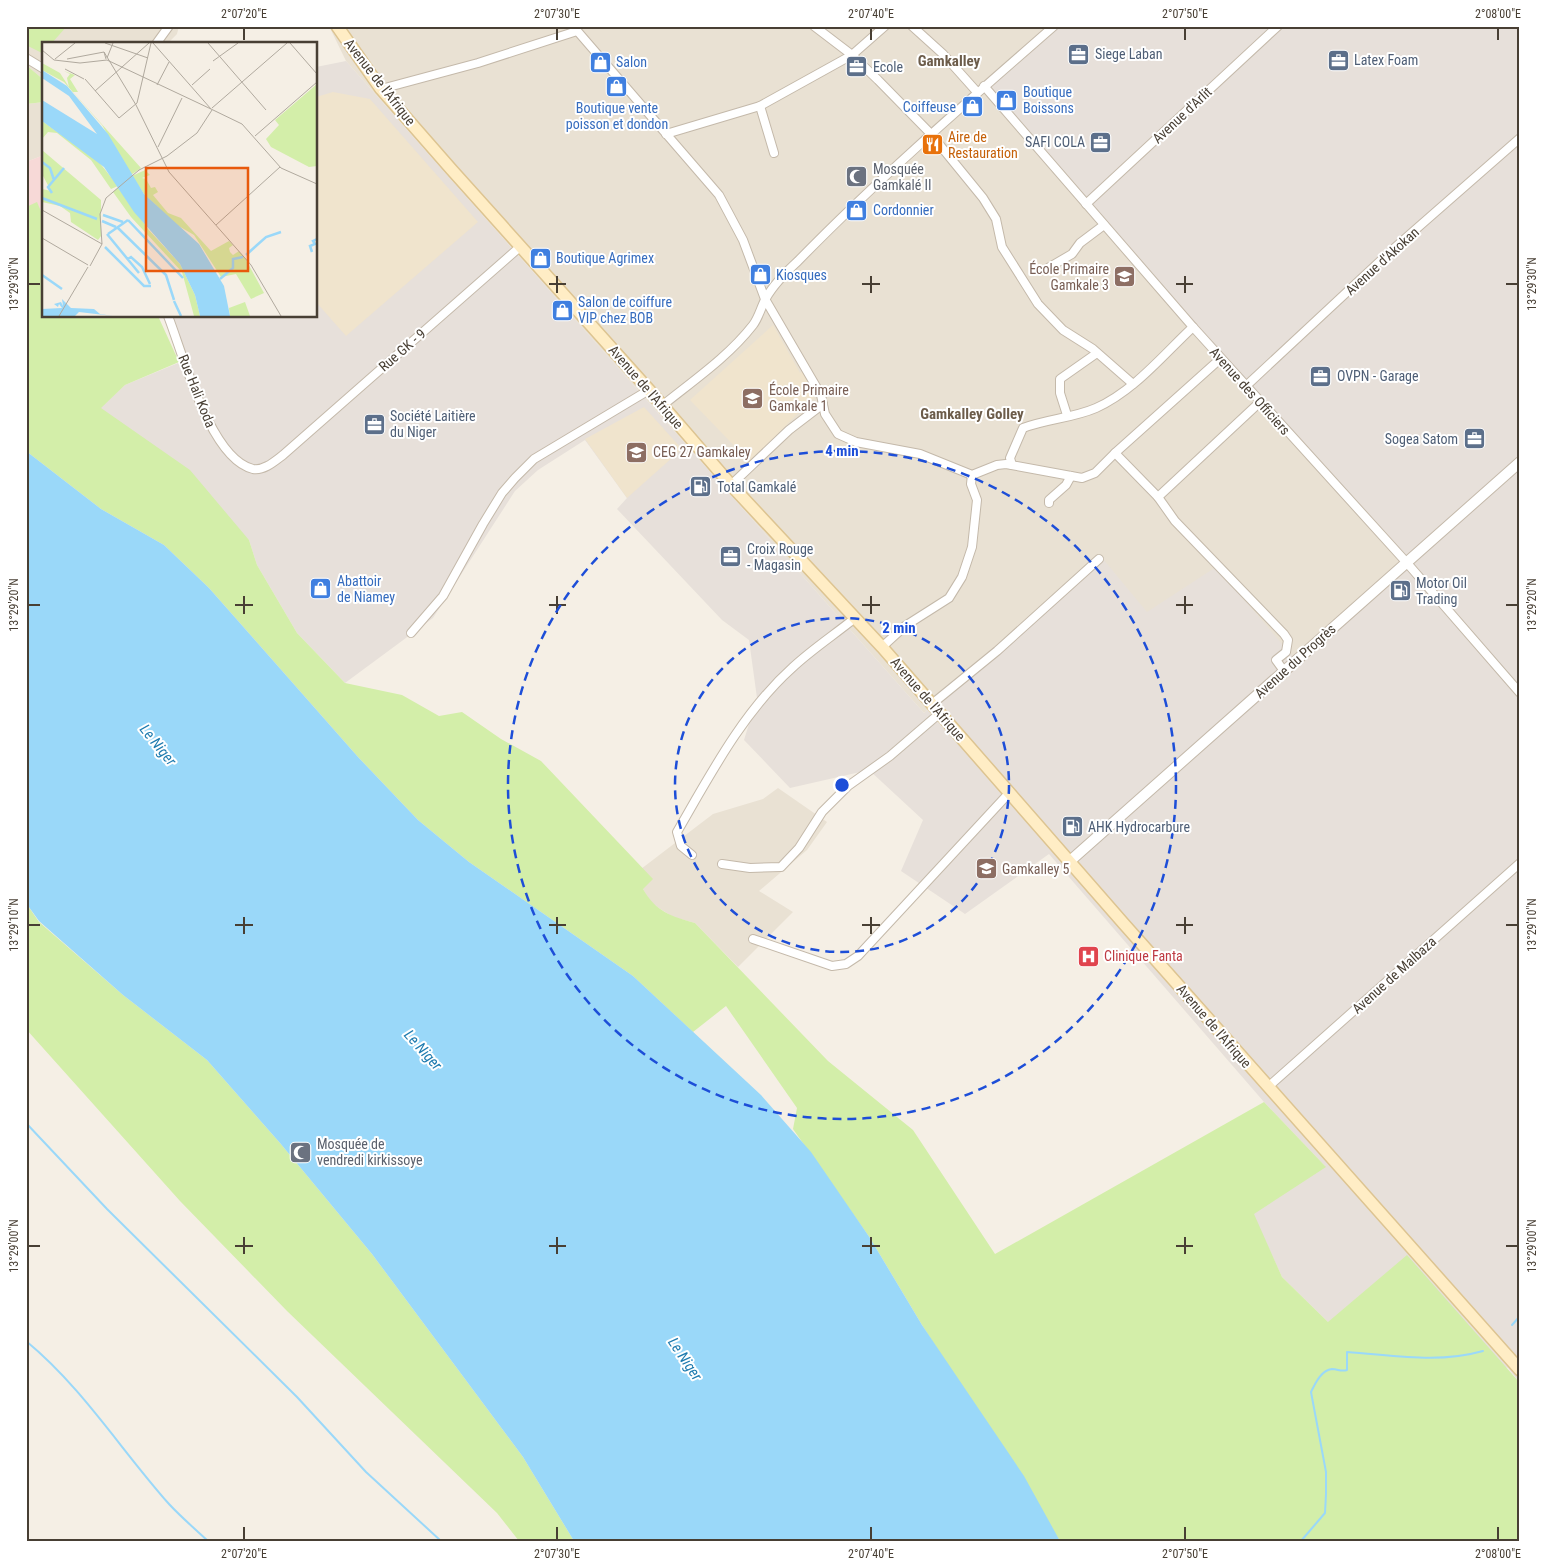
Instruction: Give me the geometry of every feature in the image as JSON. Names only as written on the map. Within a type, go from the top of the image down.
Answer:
[{"type":"main road","name":"Avenue de l'Afrique","points":[[337,26],[381,89],[663,405],[730,485],[882,647],[1268,1088],[1520,1370]]},
{"type":"street","points":[[157,42],[169,26]]},
{"type":"street","points":[[814,26],[852,55],[930,133],[983,198],[996,219],[1001,244],[1038,304],[1064,330],[1098,353],[1133,384]]},
{"type":"street","points":[[666,134],[760,106],[852,55],[885,26]]},
{"type":"street","points":[[912,26],[943,54],[977,92]]},
{"type":"street","points":[[663,405],[725,356],[741,340],[759,316],[765,300],[776,284],[819,239],[930,133],[1054,26]]},
{"type":"street","name":"Avenue d'Arlit","points":[[1086,204],[1278,26]]},
{"type":"street","points":[[381,89],[478,63],[575,29],[720,195],[743,240],[765,300],[821,396],[822,404],[831,423],[838,434],[845,439],[920,454],[972,475],[997,465],[1071,476],[1089,476],[1220,359]]},
{"type":"street","points":[[26,58],[42,68]]},
{"type":"street","name":"Avenue des Officiers","points":[[984,86],[1220,359],[1406,563],[1520,693]]},
{"type":"street","points":[[760,106],[774,153]]},
{"type":"street","name":"Avenue d'Akokan","points":[[1246,386],[1391,251],[1520,138]]},
{"type":"street","points":[[1048,268],[1072,254],[1080,243],[1104,225]]},
{"type":"street","name":"Rue GK - 9","points":[[263,468],[283,455],[521,246]]},
{"type":"street","name":"Rue Hali Koda","points":[[169,318],[214,432],[226,451],[239,463],[254,469],[263,468]]},
{"type":"street","points":[[1012,466],[1010,458],[1023,428],[1107,403],[1133,384],[1193,327]]},
{"type":"street","points":[[1067,415],[1060,393],[1060,379],[1067,372],[1098,353]]},
{"type":"street","points":[[411,633],[443,596],[483,524],[502,493],[515,478],[534,459],[649,390]]},
{"type":"street","points":[[1158,496],[1260,402]]},
{"type":"street","points":[[730,485],[789,430],[822,404]]},
{"type":"street","points":[[1115,453],[1158,496],[1175,520],[1287,637],[1286,652],[1276,660],[1284,671]]},
{"type":"street","name":"Avenue du Progrès","points":[[1070,861],[1520,462]]},
{"type":"street","points":[[882,647],[905,626],[950,598],[962,577],[972,548],[977,500],[971,484],[972,475]]},
{"type":"street","points":[[1049,503],[1049,500],[1066,485],[1071,476]]},
{"type":"street","points":[[932,704],[997,651],[1099,559]]},
{"type":"street","points":[[692,855],[681,846],[678,832],[734,738],[764,698],[791,668],[855,618]]},
{"type":"street","points":[[722,864],[750,868],[781,867],[799,848],[822,812],[848,786],[886,760],[940,714]]},
{"type":"street","points":[[752,939],[832,966],[846,964],[858,956],[1010,792]]},
{"type":"street","name":"Avenue de Malbaza","points":[[1268,1088],[1520,863]]},
{"type":"shaded area","points":[[26,26],[179,26],[177,34],[169,42],[42,42],[42,78],[26,65]]},
{"type":"shaded area","points":[[329,26],[1056,26],[1409,561],[1295,659],[1147,612],[1004,644],[924,713],[346,61]]},
{"type":"shaded area","points":[[1056,26],[1520,26],[1520,1383],[1508,1368],[1328,1322],[1282,1277],[1253,1214],[1325,1166],[1264,1102],[1049,854],[965,914],[901,871],[923,820],[869,770],[790,788],[744,740],[757,698],[749,640],[722,620],[617,509],[627,498],[585,440],[538,470],[515,491],[433,618],[345,683],[297,633],[257,565],[249,540],[100,408],[125,385],[183,361],[169,318],[318,318],[318,67],[346,61],[924,713],[1103,559],[1147,612],[1216,567],[1295,659],[1409,560],[985,91]]},
{"type":"shaded area","points":[[333,92],[370,99],[478,222],[346,336],[318,304],[318,96]]},
{"type":"shaded area","points":[[42,102],[42,156],[26,162],[26,104]]},
{"type":"shaded area","points":[[42,156],[42,214],[37,203],[26,207],[26,162]]},
{"type":"shaded area","points":[[773,325],[800,373],[804,370],[817,394],[750,462],[690,400]]},
{"type":"shaded area","points":[[644,407],[682,449],[627,498],[585,439]]},
{"type":"shaded area","points":[[778,788],[827,822],[807,850],[759,891],[793,912],[738,967],[695,923],[673,917],[651,903],[643,889],[641,869],[713,814],[763,799]]},
{"type":"green space","points":[[26,26],[67,26],[53,42],[42,42],[42,53],[26,45]]},
{"type":"green space","points":[[26,65],[42,78],[42,102],[26,104]]},
{"type":"green space","points":[[37,202],[42,213],[42,318],[159,318],[179,362],[125,385],[101,408],[190,470],[249,540],[257,565],[297,633],[345,683],[402,695],[439,716],[462,712],[501,739],[541,761],[653,879],[643,889],[653,903],[671,915],[695,923],[828,1061],[913,1130],[995,1254],[1264,1102],[1326,1167],[1254,1214],[1282,1277],[1328,1322],[1407,1255],[1520,1383],[1520,1541],[1060,1541],[922,1325],[870,1238],[793,1129],[797,1108],[726,1006],[693,1032],[633,976],[469,862],[418,820],[358,757],[209,588],[164,545],[101,509],[26,451],[26,207]]},
{"type":"green space","points":[[26,903],[39,922],[123,995],[207,1060],[280,1143],[372,1254],[523,1457],[574,1541],[519,1541],[497,1513],[287,1311],[180,1201],[26,1029]]},
{"type":"water","name":"Le Niger","points":[[26,451],[101,509],[164,545],[209,588],[358,757],[418,820],[469,862],[633,976],[761,1095],[811,1152],[870,1238],[922,1325],[1024,1476],[1060,1541],[574,1541],[523,1457],[372,1254],[280,1143],[207,1060],[123,995],[39,921],[26,903]]},
{"type":"waterway","points":[[26,1123],[107,1209],[297,1397],[366,1472],[441,1541]]},
{"type":"waterway","points":[[1512,1325],[1520,1316]]},
{"type":"waterway","points":[[26,1341],[65,1378],[169,1504],[208,1541]]},
{"type":"waterway","points":[[1301,1541],[1325,1513],[1326,1472],[1311,1392],[1322,1375],[1332,1369],[1347,1370],[1347,1352],[1432,1358],[1466,1355],[1483,1351]]},
{"type":"place","name":"Siege Laban","points":[[1079,54]]},
{"type":"place","name":"Latex Foam","points":[[1338,60]]},
{"type":"place","name":"Salon","points":[[600,62]]},
{"type":"place","name":"Ecole","points":[[857,67]]},
{"type":"place","name":"Boutique vente poisson et dondon","points":[[617,86]]},
{"type":"place","name":"Boutique Boissons","points":[[1007,100]]},
{"type":"place","name":"Coiffeuse","points":[[972,107]]},
{"type":"place","name":"SAFI COLA","points":[[1101,142]]},
{"type":"place","name":"Aire de Restauration","points":[[932,145]]},
{"type":"place","name":"Mosquée Gamkalé II","points":[[857,177]]},
{"type":"place","name":"Cordonnier","points":[[857,210]]},
{"type":"place","name":"Boutique Agrimex","points":[[540,258]]},
{"type":"place","name":"Kiosques","points":[[760,275]]},
{"type":"place","name":"École Primaire Gamkale 3","points":[[1125,277]]},
{"type":"place","name":"Salon de coiffure VIP chez BOB","points":[[562,310]]},
{"type":"place","name":"OVPN - Garage","points":[[1321,376]]},
{"type":"place","name":"École Primaire Gamkale 1","points":[[753,398]]},
{"type":"place","name":"Société Laitière du Niger","points":[[374,424]]},
{"type":"place","name":"Sogea Satom","points":[[1474,439]]},
{"type":"place","name":"CEG 27 Gamkaley","points":[[637,452]]},
{"type":"place","name":"Total Gamkalé","points":[[701,487]]},
{"type":"place","name":"Croix Rouge - Magasin","points":[[731,557]]},
{"type":"place","name":"Abattoir de Niamey","points":[[321,589]]},
{"type":"place","name":"Motor Oil Trading","points":[[1400,591]]},
{"type":"place","name":"AHK Hydrocarbure","points":[[1072,827]]},
{"type":"place","name":"Gamkalley 5","points":[[986,869]]},
{"type":"place","name":"Clinique Fanta","points":[[1088,956]]},
{"type":"place","name":"Mosquée de vendredi kirkissoye","points":[[301,1152]]},
{"type":"district","name":"Gamkalley","points":[[949,61]]},
{"type":"district","name":"Gamkalley Golley","points":[[972,414]]}]
